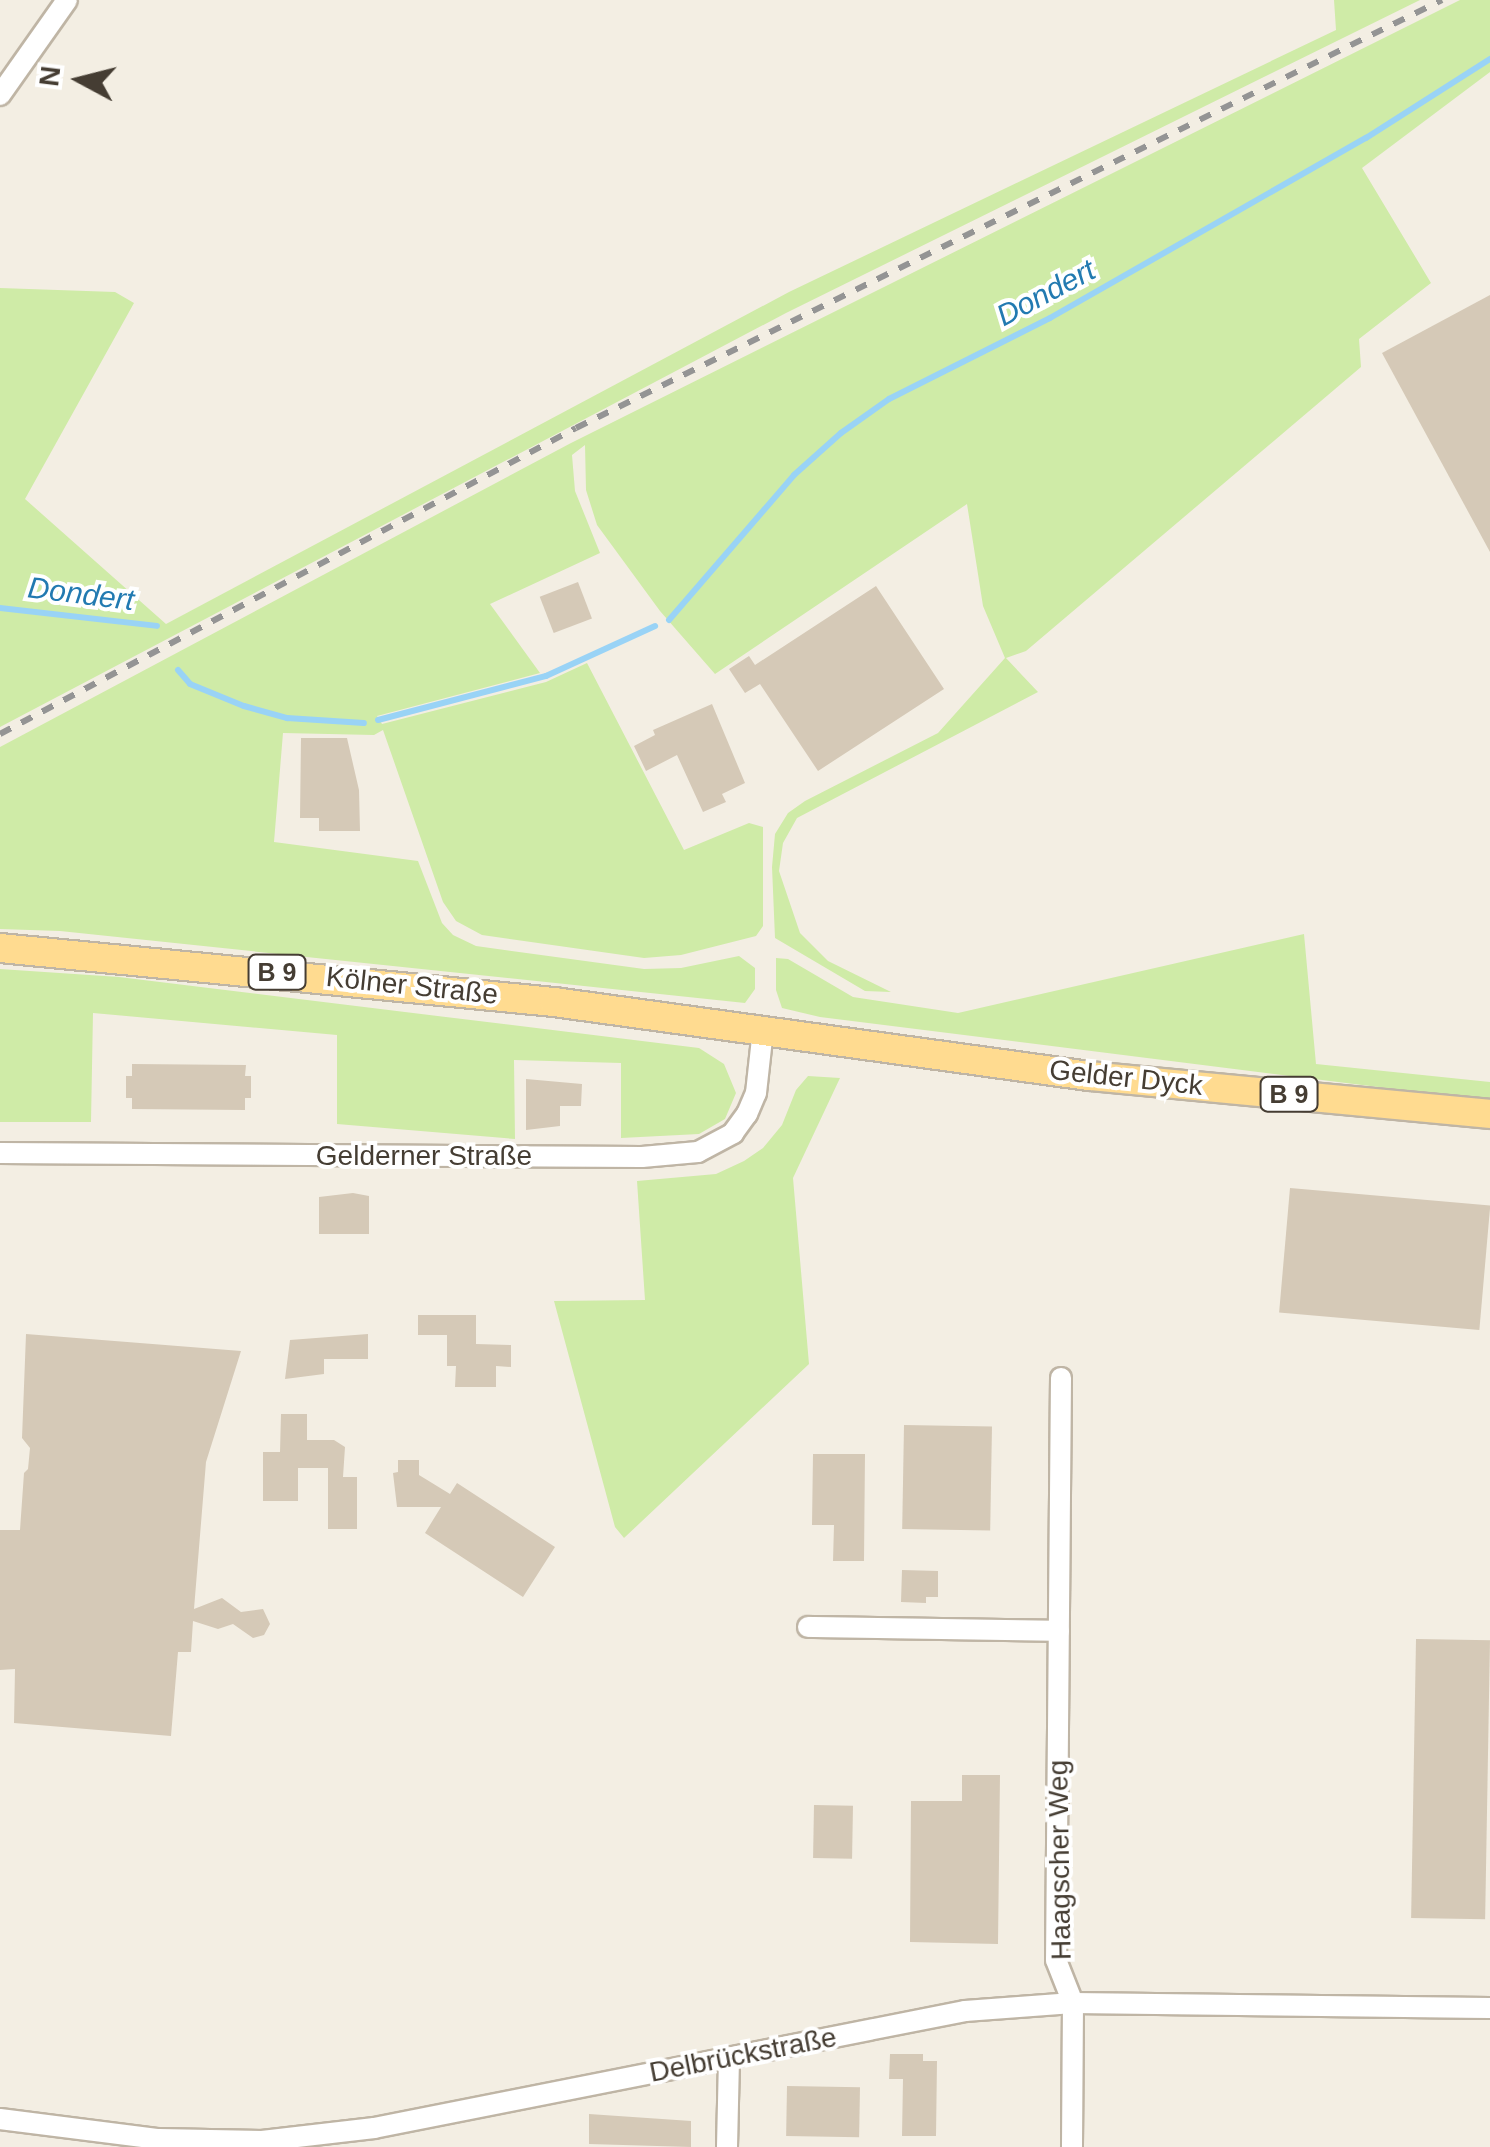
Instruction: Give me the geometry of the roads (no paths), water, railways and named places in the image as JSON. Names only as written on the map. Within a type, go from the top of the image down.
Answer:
[{"type":"main road","name":"Kölner Straße","points":[[0,948],[283,972],[763,1030]]},
{"type":"main road","name":"Gelder Dyck","points":[[763,1030],[1088,1076],[1490,1114]]},
{"type":"street","points":[[0,95],[68,0]]},
{"type":"street","name":"Gelderner Straße","points":[[0,1154],[642,1157],[698,1152],[734,1133],[747,1114],[756,1092],[763,1030]]},
{"type":"street","name":"Haagscher Weg","points":[[1061,1378],[1056,1960],[1073,2003],[1072,2147]]},
{"type":"street","points":[[808,1627],[1059,1631]]},
{"type":"street","name":"Delbrückstraße","points":[[0,2118],[159,2140],[262,2141],[374,2128],[965,2010],[1073,2003],[1490,2008]]},
{"type":"street","points":[[727,2147],[729,2058]]},
{"type":"waterway","name":"Dondert","points":[[669,620],[794,475],[841,433],[889,399],[1050,318],[1366,138],[1490,59]]},
{"type":"waterway","name":"Dondert","points":[[0,608],[157,626]]},
{"type":"waterway","name":"Dondert","points":[[378,720],[546,676],[655,626]]},
{"type":"waterway","name":"Dondert","points":[[178,670],[190,684],[244,706],[287,718],[364,723]]},
{"type":"railway","points":[[0,734],[576,428],[1442,0]]}]
